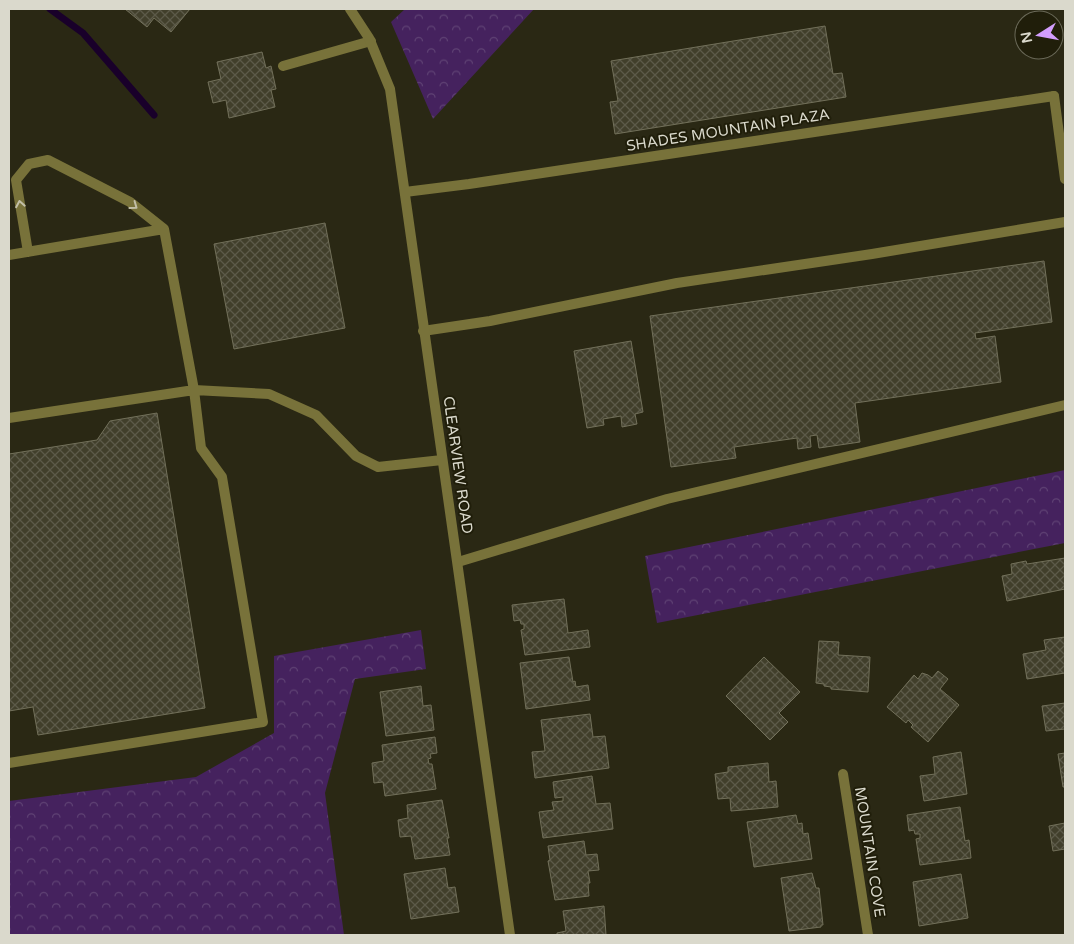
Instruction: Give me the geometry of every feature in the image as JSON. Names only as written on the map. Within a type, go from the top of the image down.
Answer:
[{"type":"street","name":"CLEARVIEW ROAD","points":[[350,9],[371,41],[390,89],[510,935]]},
{"type":"street","points":[[283,66],[371,41]]},
{"type":"street","name":"SHADES MOUNTAIN PLAZA","points":[[406,192],[478,183],[1054,96],[1065,179]]},
{"type":"street","points":[[9,763],[263,722],[222,477],[201,448],[194,390],[164,230],[130,202],[48,160],[29,164],[16,180],[28,252]]},
{"type":"street","points":[[423,331],[490,321],[676,283],[872,254],[1065,222]]},
{"type":"street","points":[[9,255],[164,230]]},
{"type":"street","points":[[9,418],[194,390],[269,394],[316,415],[356,456],[378,467],[442,460]]},
{"type":"street","points":[[458,562],[666,499],[1065,404]]},
{"type":"street","name":"MOUNTAIN COVE","points":[[843,774],[868,935]]},
{"type":"green space","points":[[405,9],[534,9],[433,119],[391,22]]},
{"type":"green space","points":[[1065,470],[1065,543],[657,623],[645,556]]},
{"type":"green space","points":[[421,630],[426,669],[355,679],[325,793],[344,935],[9,935],[9,801],[196,777],[274,733],[274,656]]},
{"type":"building","points":[[125,9],[190,9],[171,32],[154,18],[147,27]]},
{"type":"building","points":[[825,26],[833,74],[842,73],[846,97],[615,134],[610,102],[618,101],[611,61]]},
{"type":"building","points":[[262,52],[266,68],[271,66],[276,89],[271,90],[275,107],[229,118],[226,100],[213,103],[208,82],[221,79],[217,62]]},
{"type":"building","points":[[325,223],[345,328],[234,349],[214,244]]},
{"type":"building","points":[[1044,261],[1052,322],[975,333],[976,339],[995,336],[1001,382],[855,403],[860,442],[819,448],[817,435],[810,436],[811,447],[798,449],[797,438],[734,447],[736,458],[671,467],[650,316]]},
{"type":"building","points":[[631,341],[643,412],[635,414],[637,424],[622,427],[621,416],[603,419],[604,425],[587,428],[574,351]]},
{"type":"building","points":[[157,413],[205,708],[38,735],[33,707],[9,711],[9,454],[97,440],[110,421]]},
{"type":"building","points":[[1065,558],[1065,589],[1007,601],[1002,576],[1012,574],[1011,564],[1026,561],[1027,564]]},
{"type":"building","points":[[564,599],[568,633],[588,630],[590,647],[525,655],[521,630],[524,629],[524,624],[521,624],[520,620],[514,621],[512,605]]},
{"type":"building","points":[[1065,637],[1065,673],[1027,679],[1023,654],[1046,650],[1044,640]]},
{"type":"building","points":[[819,641],[839,642],[838,655],[870,657],[868,692],[831,689],[831,687],[824,686],[824,684],[816,683]]},
{"type":"building","points":[[569,657],[573,682],[575,681],[576,687],[588,685],[590,700],[526,709],[520,663]]},
{"type":"building","points":[[764,657],[800,692],[779,713],[788,722],[770,740],[726,696]]},
{"type":"building","points":[[938,671],[948,679],[940,689],[959,705],[928,742],[911,727],[913,725],[908,720],[906,723],[887,707],[914,675],[918,679],[922,673],[932,678]]},
{"type":"building","points":[[421,686],[423,706],[431,705],[434,730],[386,736],[380,692]]},
{"type":"building","points":[[1065,703],[1065,729],[1046,731],[1042,706]]},
{"type":"building","points":[[590,714],[593,737],[605,736],[609,768],[535,778],[532,752],[545,751],[541,720]]},
{"type":"building","points":[[435,737],[437,753],[430,754],[431,758],[428,759],[429,764],[432,764],[436,789],[385,796],[383,782],[374,783],[372,763],[384,761],[382,745]]},
{"type":"building","points":[[961,752],[967,794],[924,801],[920,776],[935,774],[933,757]]},
{"type":"building","points":[[1065,753],[1065,787],[1063,787],[1058,754]]},
{"type":"building","points":[[768,763],[769,782],[776,781],[778,807],[731,811],[730,798],[718,799],[715,774],[728,772],[728,767]]},
{"type":"building","points":[[592,776],[596,804],[610,803],[613,829],[543,838],[539,812],[554,810],[552,802],[563,801],[563,797],[555,798],[553,782]]},
{"type":"building","points":[[442,800],[450,855],[415,859],[411,836],[400,837],[398,820],[408,818],[407,805]]},
{"type":"building","points":[[960,807],[965,841],[969,840],[971,858],[920,865],[916,839],[920,838],[920,834],[915,834],[914,830],[909,831],[907,815]]},
{"type":"building","points":[[796,815],[798,824],[802,823],[803,834],[808,833],[812,859],[754,867],[747,822]]},
{"type":"building","points":[[1065,823],[1065,849],[1053,851],[1049,826]]},
{"type":"building","points":[[584,841],[586,855],[597,854],[599,870],[588,871],[590,883],[588,883],[589,896],[555,900],[548,861],[550,860],[548,846]]},
{"type":"building","points":[[445,868],[448,888],[455,887],[459,912],[411,919],[404,874]]},
{"type":"building","points":[[812,873],[816,888],[819,888],[823,925],[821,927],[789,931],[781,878]]},
{"type":"building","points":[[961,874],[968,918],[919,926],[913,882]]},
{"type":"building","points":[[604,906],[606,935],[557,935],[557,933],[566,931],[563,911]]},
{"type":"waterway","points":[[50,9],[83,33],[154,115]]}]
